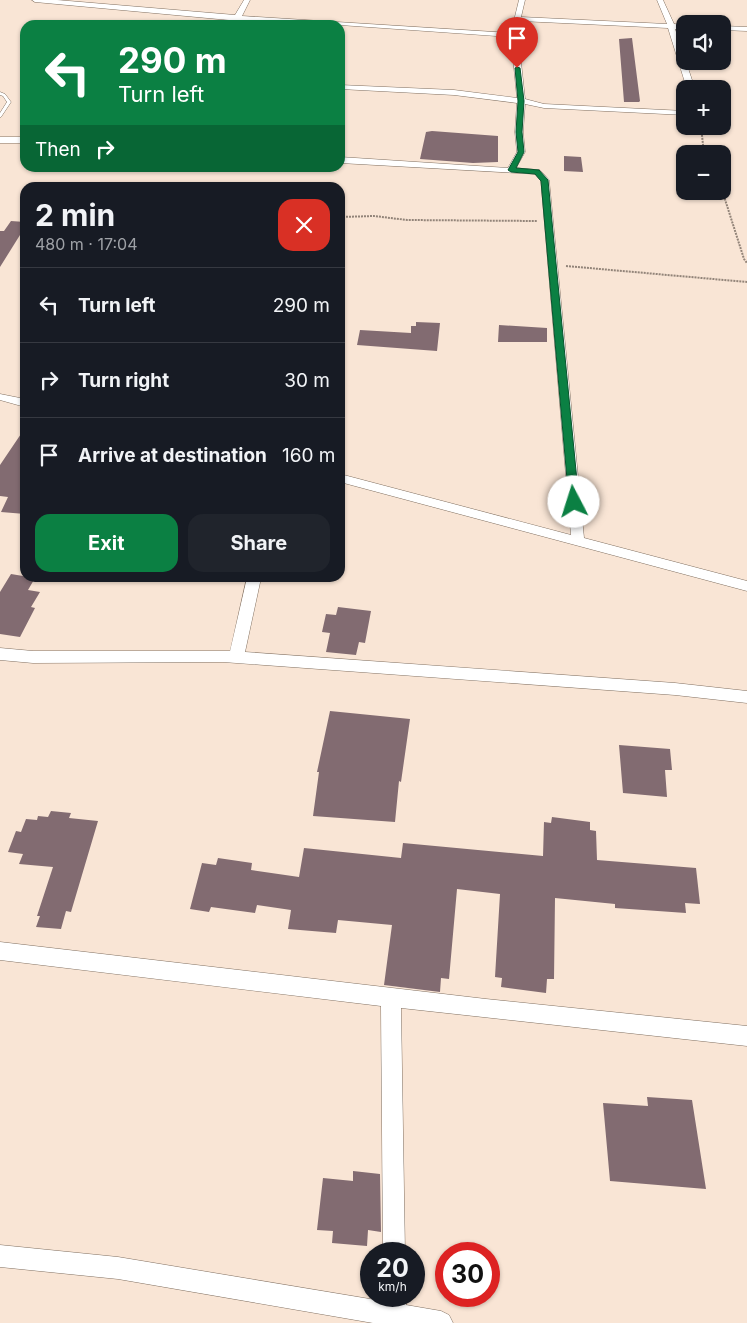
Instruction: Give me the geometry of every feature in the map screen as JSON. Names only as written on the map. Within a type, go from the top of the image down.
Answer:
[{"type":"street","points":[[35,0],[282,20]]},
{"type":"street","points":[[238,17],[247,0]]},
{"type":"street","points":[[511,170],[521,152],[519,132],[521,101],[514,36],[522,0]]},
{"type":"street","points":[[660,0],[671,26],[688,80]]},
{"type":"street","points":[[206,20],[238,17]]},
{"type":"street","points":[[517,19],[676,26]]},
{"type":"street","points":[[345,24],[514,36]]},
{"type":"street","points":[[731,28],[747,29]]},
{"type":"street","points":[[345,87],[456,92],[499,96],[544,106],[676,113]]},
{"type":"street","points":[[0,140],[20,140]]},
{"type":"street","points":[[345,160],[537,172],[545,180],[547,222],[578,541]]},
{"type":"street","points":[[0,397],[20,401]]},
{"type":"street","points":[[345,479],[747,586]]},
{"type":"street","points":[[236,657],[253,582]]},
{"type":"street","points":[[0,654],[33,657],[236,657],[675,689],[747,697]]},
{"type":"street","points":[[0,951],[391,998],[747,1036]]},
{"type":"street","points":[[391,998],[394,1242]]},
{"type":"street","points":[[0,1256],[118,1268],[394,1311],[440,1323]]},
{"type":"lane","points":[[0,93],[9,102],[0,116]]},
{"type":"path","points":[[725,200],[744,260],[747,264]]},
{"type":"path","points":[[345,218],[374,216],[407,220],[547,222]]},
{"type":"path","points":[[551,265],[747,282]]},
{"type":"building","points":[[632,38],[640,101],[624,102],[619,39]]},
{"type":"building","points":[[426,132],[498,136],[498,162],[473,163],[420,159]]},
{"type":"building","points":[[564,156],[581,157],[583,172],[564,171]]},
{"type":"building","points":[[11,221],[20,222],[20,235],[0,267],[0,231],[4,231]]},
{"type":"building","points":[[416,322],[440,323],[437,351],[357,345],[360,330],[411,333],[411,326],[416,326]]},
{"type":"building","points":[[499,325],[547,328],[547,342],[498,342]]},
{"type":"building","points":[[20,435],[20,514],[1,512],[8,497],[0,496],[0,465]]},
{"type":"building","points":[[11,574],[20,576],[20,582],[33,582],[28,590],[40,592],[31,607],[35,608],[20,637],[0,634],[0,592]]},
{"type":"building","points":[[338,607],[371,611],[365,643],[359,642],[356,655],[326,652],[330,633],[322,632],[326,614],[336,615]]},
{"type":"building","points":[[330,711],[410,719],[401,782],[399,781],[395,822],[313,816],[319,772],[317,772]]},
{"type":"building","points":[[619,745],[670,749],[672,770],[665,770],[667,797],[623,793]]},
{"type":"building","points":[[51,811],[71,813],[69,818],[98,821],[71,912],[66,911],[61,929],[36,927],[40,916],[37,916],[53,867],[19,864],[23,854],[8,852],[16,831],[21,832],[26,819],[37,820],[38,816],[48,817]]},
{"type":"building","points":[[552,817],[590,822],[590,830],[596,831],[597,860],[696,868],[700,904],[685,903],[686,913],[615,908],[615,904],[555,898],[554,979],[547,979],[546,993],[501,987],[502,978],[495,977],[500,894],[457,889],[449,979],[441,978],[440,992],[384,985],[392,925],[338,920],[336,933],[288,929],[291,910],[257,905],[255,913],[211,907],[209,912],[190,909],[202,863],[216,865],[218,858],[252,863],[251,870],[299,877],[304,848],[401,858],[403,843],[543,856],[544,822],[551,823]]},
{"type":"building","points":[[647,1097],[692,1100],[706,1189],[610,1181],[603,1103],[648,1106]]},
{"type":"building","points":[[353,1171],[380,1174],[381,1232],[368,1230],[367,1242],[360,1242],[360,1245],[332,1243],[333,1231],[317,1230],[323,1178],[353,1181]]},
{"type":"route","points":[[517,68],[521,101],[519,132],[521,152],[511,170],[537,172],[545,180],[574,502]]}]
